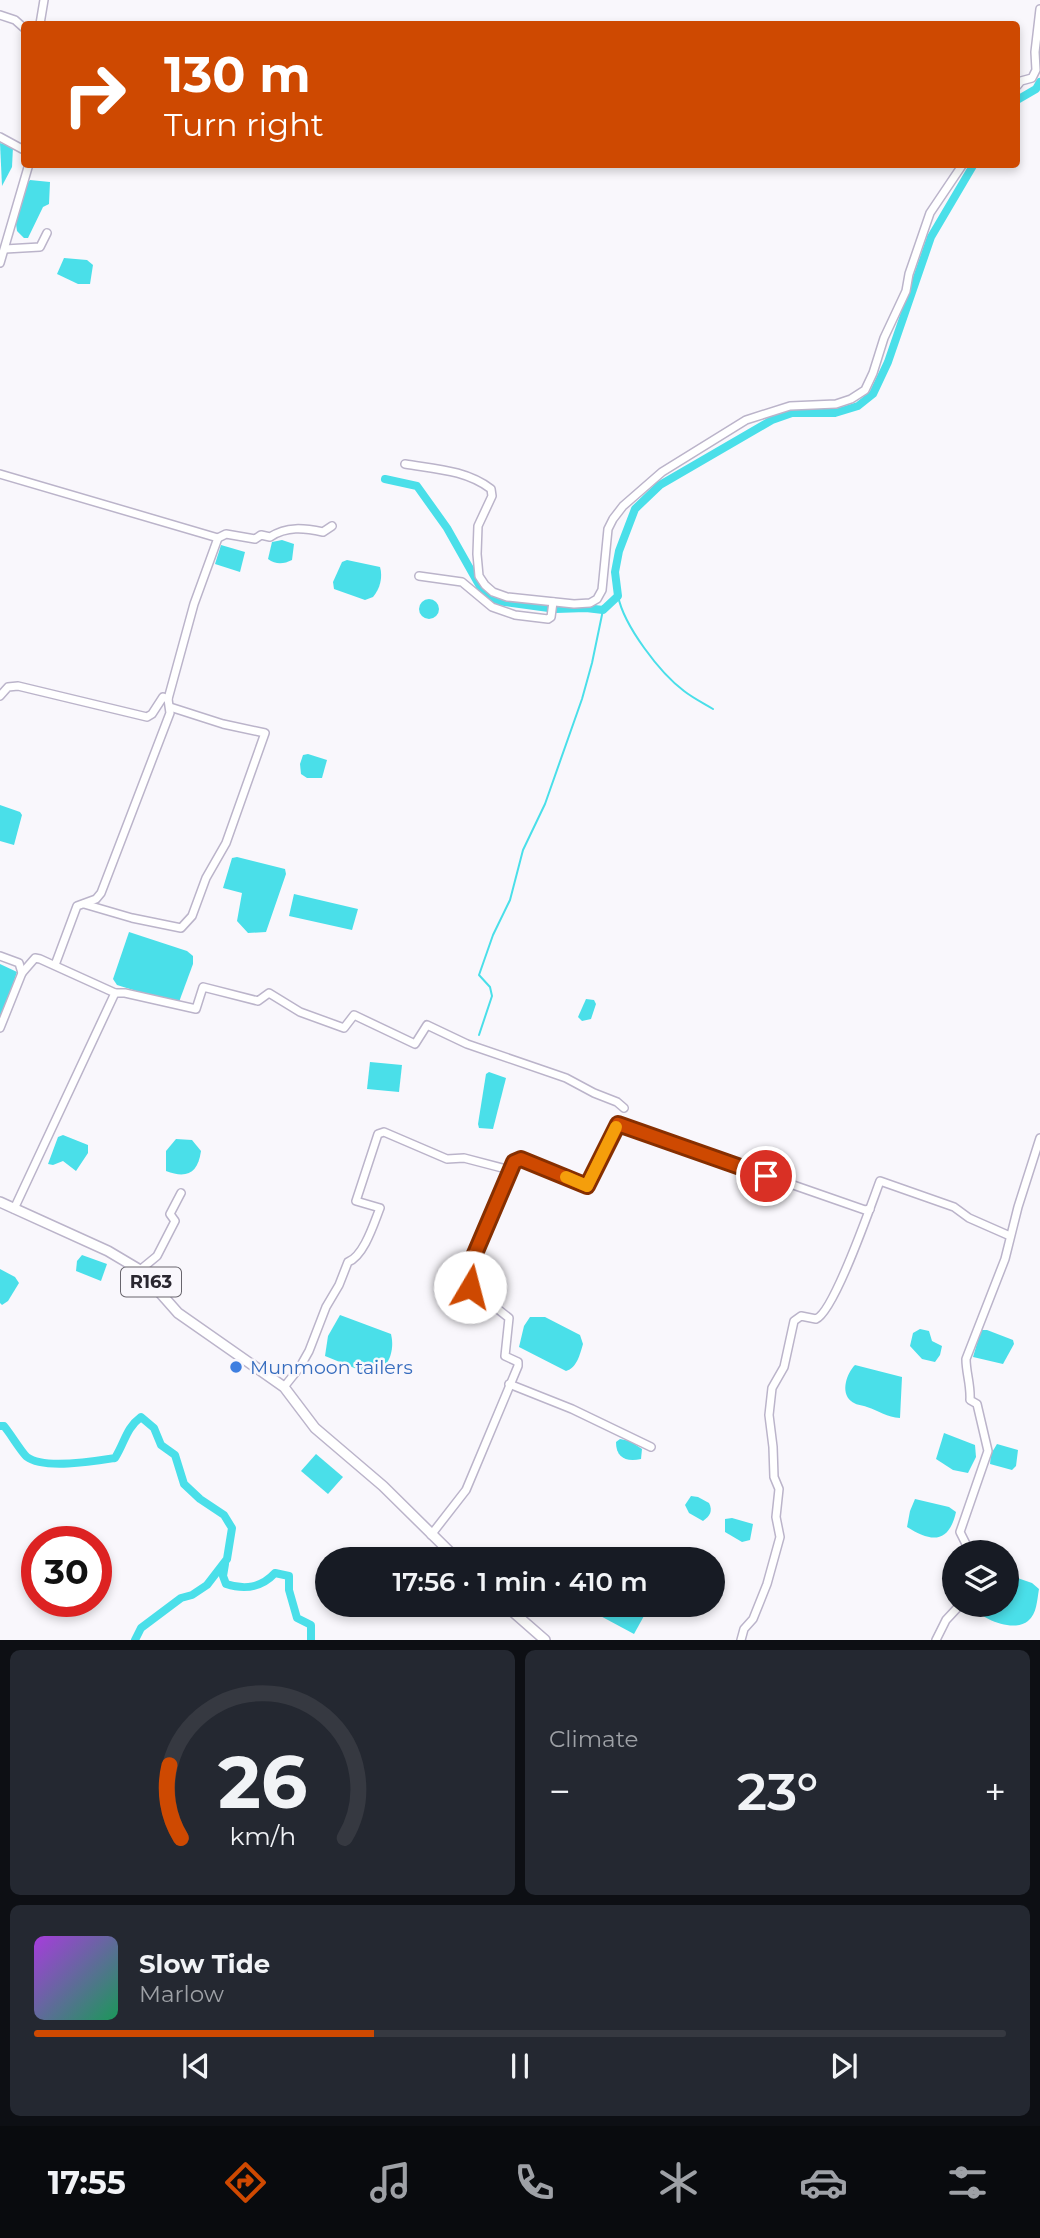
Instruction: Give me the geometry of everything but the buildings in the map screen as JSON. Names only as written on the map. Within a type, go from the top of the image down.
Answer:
[{"type":"main road","name":"R163","points":[[0,1202],[108,1251],[140,1270],[178,1313],[284,1387],[315,1428],[383,1486],[444,1547]]},
{"type":"main road","points":[[519,1617],[545,1640]]},
{"type":"street","points":[[40,21],[44,0]]},
{"type":"street","points":[[1020,82],[1032,78],[1036,70],[1035,52],[1040,9]]},
{"type":"street","points":[[0,15],[15,20],[21,26]]},
{"type":"street","points":[[0,137],[21,148]]},
{"type":"street","points":[[0,263],[28,168]]},
{"type":"street","points":[[405,464],[458,472],[491,489],[492,496],[478,526],[477,554],[479,576],[493,592],[507,597],[590,603],[597,599],[604,580],[608,529],[613,519],[639,490],[686,455],[746,420],[790,406],[836,404],[865,390],[884,338],[906,291],[909,274],[930,213],[960,168]]},
{"type":"street","points":[[5,249],[40,247],[47,233]]},
{"type":"street","points":[[0,474],[218,538],[226,534],[255,539],[261,535],[270,537],[282,529],[323,532],[332,526]]},
{"type":"street","points":[[55,965],[77,906],[96,900],[102,893],[170,713],[169,703],[194,604],[218,538]]},
{"type":"street","points":[[419,576],[466,583],[479,598],[492,607],[515,614],[548,619],[551,617],[553,602]]},
{"type":"street","points":[[0,696],[8,687],[18,686],[147,717],[163,697],[169,703],[211,721],[265,733],[226,843],[206,878],[192,916],[181,928],[82,904]]},
{"type":"street","points":[[0,956],[19,963],[22,974]]},
{"type":"street","points":[[0,1028],[22,974],[35,958],[115,993],[196,1009],[202,987],[258,1001],[269,993],[300,1012],[344,1028],[354,1015],[415,1044],[427,1025],[467,1044],[566,1078],[617,1102],[624,1108]]},
{"type":"street","points":[[15,1209],[115,993]]},
{"type":"street","points":[[432,1535],[466,1490],[518,1363],[505,1356],[509,1318],[470,1287],[468,1270],[514,1162],[521,1159],[587,1186],[618,1124],[866,1210],[870,1209]]},
{"type":"street","points":[[284,1387],[309,1352],[326,1307],[348,1262],[353,1260],[368,1237],[380,1208],[356,1201],[378,1134],[384,1132],[447,1159],[464,1157],[510,1170]]},
{"type":"street","points":[[964,1540],[960,1532],[988,1451],[977,1405],[970,1400],[971,1388],[966,1375],[966,1359],[1005,1259],[1040,1138]]},
{"type":"street","points":[[741,1640],[767,1584],[780,1537],[776,1517],[779,1489],[774,1477],[769,1415],[772,1388],[783,1367],[794,1321],[801,1316],[816,1319],[824,1313],[847,1265],[880,1181],[954,1207],[969,1218],[1010,1236]]},
{"type":"street","points":[[140,1270],[157,1256],[174,1221],[170,1214],[181,1193]]},
{"type":"street","points":[[509,1384],[572,1409],[651,1447]]},
{"type":"street","points":[[936,1640],[949,1617]]},
{"type":"water","points":[[0,143],[13,147],[12,167],[2,186]]},
{"type":"water","points":[[30,180],[50,182],[49,204],[43,207],[28,238],[24,238],[17,231],[16,224],[24,188]]},
{"type":"water","points":[[64,258],[87,260],[93,265],[90,284],[78,284],[57,274]]},
{"type":"water","points":[[282,540],[294,544],[292,560],[283,563],[268,559],[272,542]]},
{"type":"water","points":[[221,545],[245,552],[240,572],[215,564]]},
{"type":"water","points":[[347,560],[380,567],[380,583],[373,597],[365,600],[334,589],[333,582],[342,562]]},
{"type":"water","points":[[429,599],[436,602],[439,609],[436,616],[429,619],[422,616],[419,609],[422,602]]},
{"type":"water","points":[[303,755],[327,760],[322,778],[307,778],[301,774]]},
{"type":"water","points":[[0,805],[22,815],[14,845],[0,841]]},
{"type":"water","points":[[232,858],[285,869],[286,874],[266,932],[248,933],[237,921],[242,893],[223,888]]},
{"type":"water","points":[[294,894],[358,909],[352,930],[289,916]]},
{"type":"water","points":[[129,932],[187,951],[193,956],[193,964],[179,1002],[117,985],[113,979]]},
{"type":"water","points":[[0,964],[17,972],[0,1023]]},
{"type":"water","points":[[586,999],[594,1000],[596,1004],[591,1019],[582,1021],[578,1017]]},
{"type":"water","points":[[370,1062],[402,1065],[399,1092],[367,1089]]},
{"type":"water","points":[[489,1072],[506,1078],[493,1129],[479,1128],[478,1124],[486,1074]]},
{"type":"water","points":[[63,1135],[88,1145],[88,1153],[76,1171],[63,1161],[48,1164],[58,1137]]},
{"type":"water","points":[[176,1139],[192,1140],[201,1151],[197,1165],[186,1174],[166,1171],[166,1151]]},
{"type":"water","points":[[82,1255],[107,1264],[101,1281],[76,1271],[77,1261]]},
{"type":"water","points":[[0,1269],[15,1277],[19,1283],[8,1301],[2,1305],[0,1303]]},
{"type":"water","points":[[340,1315],[391,1334],[390,1358],[384,1368],[374,1376],[325,1356],[328,1336]]},
{"type":"water","points":[[530,1317],[545,1317],[580,1335],[583,1344],[573,1367],[566,1371],[519,1347],[524,1326]]},
{"type":"water","points":[[920,1329],[929,1331],[932,1341],[942,1346],[935,1362],[922,1359],[910,1346],[913,1333]]},
{"type":"water","points":[[981,1330],[1013,1340],[1014,1344],[1003,1364],[973,1357]]},
{"type":"water","points":[[855,1365],[902,1377],[900,1418],[851,1401],[845,1388],[849,1373]]},
{"type":"water","points":[[944,1433],[975,1445],[976,1457],[968,1473],[953,1470],[936,1459]]},
{"type":"water","points":[[620,1439],[630,1441],[642,1449],[641,1459],[623,1458],[616,1447],[616,1442]]},
{"type":"water","points":[[997,1444],[1018,1450],[1016,1466],[1012,1470],[990,1464],[991,1454]]},
{"type":"water","points":[[316,1454],[343,1477],[328,1494],[301,1471]]},
{"type":"water","points":[[691,1496],[709,1503],[710,1513],[703,1521],[689,1513],[685,1505]]},
{"type":"water","points":[[915,1499],[949,1507],[956,1512],[949,1530],[944,1535],[924,1536],[907,1527]]},
{"type":"water","points":[[732,1518],[753,1524],[750,1540],[742,1542],[725,1532],[725,1519]]},
{"type":"water","points":[[1019,1578],[1039,1589],[1036,1607],[1028,1621],[1014,1626],[986,1617],[1019,1617]]},
{"type":"water","points":[[602,1617],[643,1617],[634,1634]]},
{"type":"waterway","points":[[1020,98],[1036,89],[1040,82]]},
{"type":"waterway","points":[[385,479],[417,486],[447,528],[482,590],[497,601],[556,609],[603,610],[618,596],[615,572],[619,551],[635,509],[660,485],[772,420],[792,413],[835,413],[858,406],[873,394],[888,362],[931,237],[972,168]]},
{"type":"waterway","points":[[618,596],[627,621],[654,661],[684,691],[713,709]]},
{"type":"waterway","points":[[479,1035],[492,996],[490,987],[479,975],[493,935],[510,900],[523,850],[545,804],[582,699],[603,610]]},
{"type":"waterway","points":[[0,1426],[4,1426],[27,1457],[45,1463],[70,1464],[115,1458],[129,1431],[141,1417],[154,1428],[161,1445],[175,1455],[184,1484],[224,1515],[232,1528],[227,1559],[207,1585],[192,1595],[181,1598],[141,1628],[135,1640]]},
{"type":"waterway","points":[[225,1564],[223,1576],[226,1584],[233,1586],[258,1585],[275,1573],[289,1576],[289,1590],[297,1618],[311,1625],[311,1640]]},
{"type":"slow traffic","points":[[566,1177],[587,1186],[616,1127]]},
{"type":"place","name":"Munmoon tailers","points":[[236,1367]]},
{"type":"route","points":[[470,1287],[468,1270],[503,1184],[514,1162],[521,1159],[587,1186],[618,1124],[766,1176]]}]
